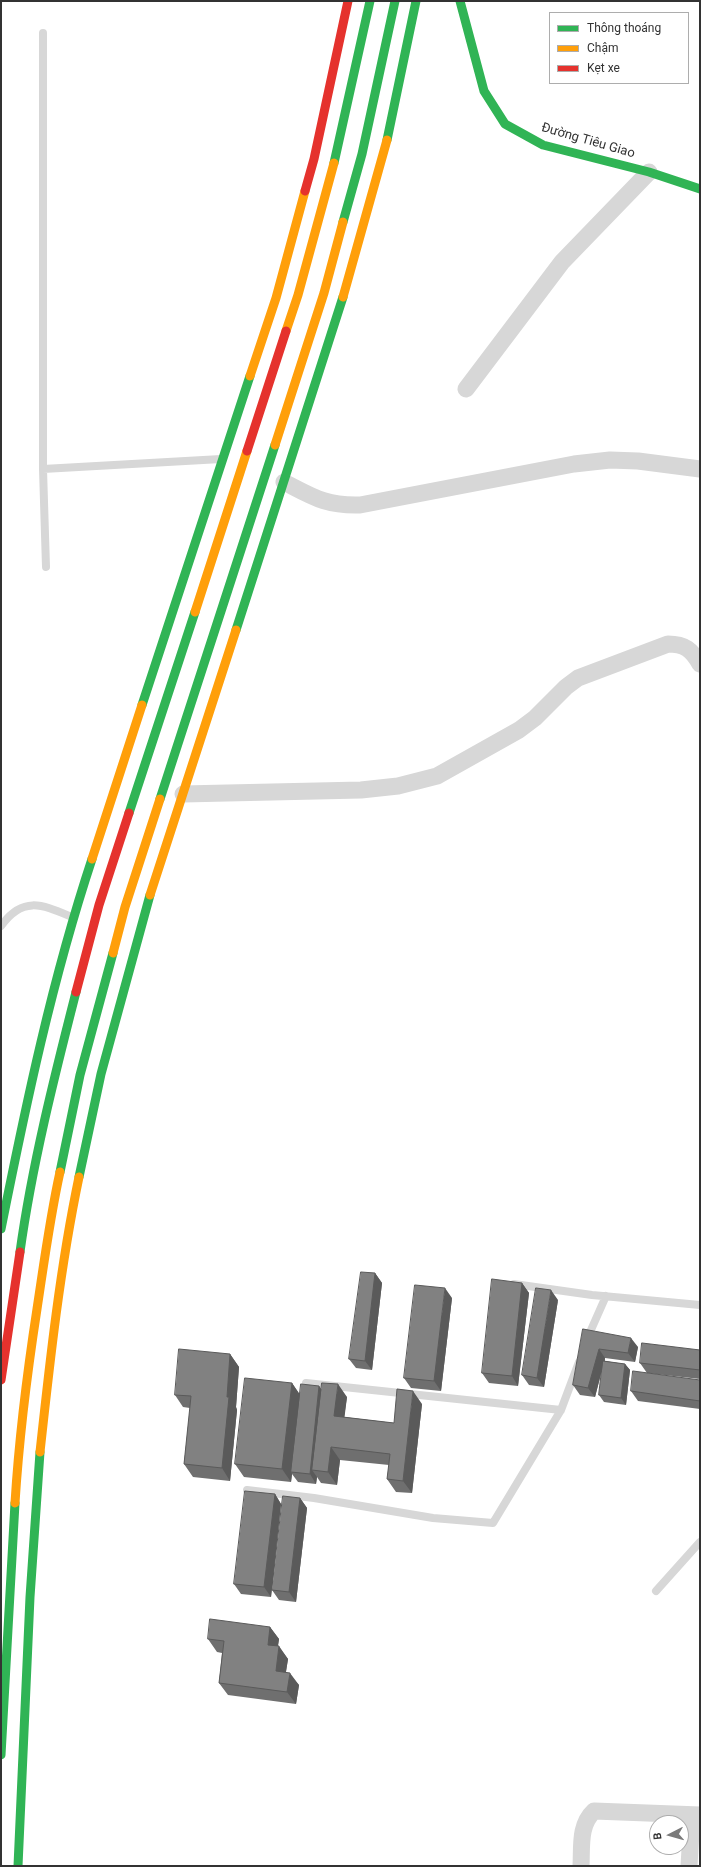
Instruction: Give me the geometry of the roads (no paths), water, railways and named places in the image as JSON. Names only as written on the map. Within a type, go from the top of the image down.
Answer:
[{"type":"street","points":[[1,1380],[25,1215],[54,1077],[97,913],[249,411],[276,298],[314,159],[348,1]]},
{"type":"street","points":[[1,1229],[31,1080],[74,918],[223,459],[249,411],[298,295],[336,156],[370,1]]},
{"type":"street","points":[[18,1866],[29,1605],[38,1468],[51,1356],[72,1212],[101,1074],[146,909],[284,482],[291,427],[324,292],[362,154],[391,27],[395,1]]},
{"type":"street","points":[[1,1755],[17,1469],[29,1364],[51,1213],[80,1075],[125,907],[291,427],[345,292],[384,153],[416,1]]},
{"type":"street","name":"Đường Tiêu Giao","points":[[460,1],[484,91],[505,124],[543,145],[649,172],[700,189]]},
{"type":"street","points":[[466,389],[562,262],[649,172]]},
{"type":"street","points":[[249,411],[291,427]]},
{"type":"street","points":[[284,482],[322,501],[341,505],[360,505],[574,464],[602,461],[638,461],[700,469]]},
{"type":"street","points":[[183,794],[361,790],[398,786],[437,776],[500,742],[534,718],[566,687],[592,672],[668,644],[678,644],[687,647],[694,654],[700,664]]},
{"type":"street","points":[[581,1866],[583,1826],[588,1817],[594,1811],[696,1815],[689,1866]]},
{"type":"lane","points":[[43,33],[42,469],[46,567]]},
{"type":"lane","points":[[42,469],[223,459]]},
{"type":"lane","points":[[1,926],[7,918],[17,910],[34,905],[44,905],[74,918]]},
{"type":"lane","points":[[509,1283],[606,1296],[700,1305]]},
{"type":"lane","points":[[247,1490],[314,1498],[433,1518],[493,1523],[562,1410],[583,1351],[606,1296]]},
{"type":"lane","points":[[306,1383],[562,1410]]},
{"type":"lane","points":[[656,1591],[700,1542]]}]
